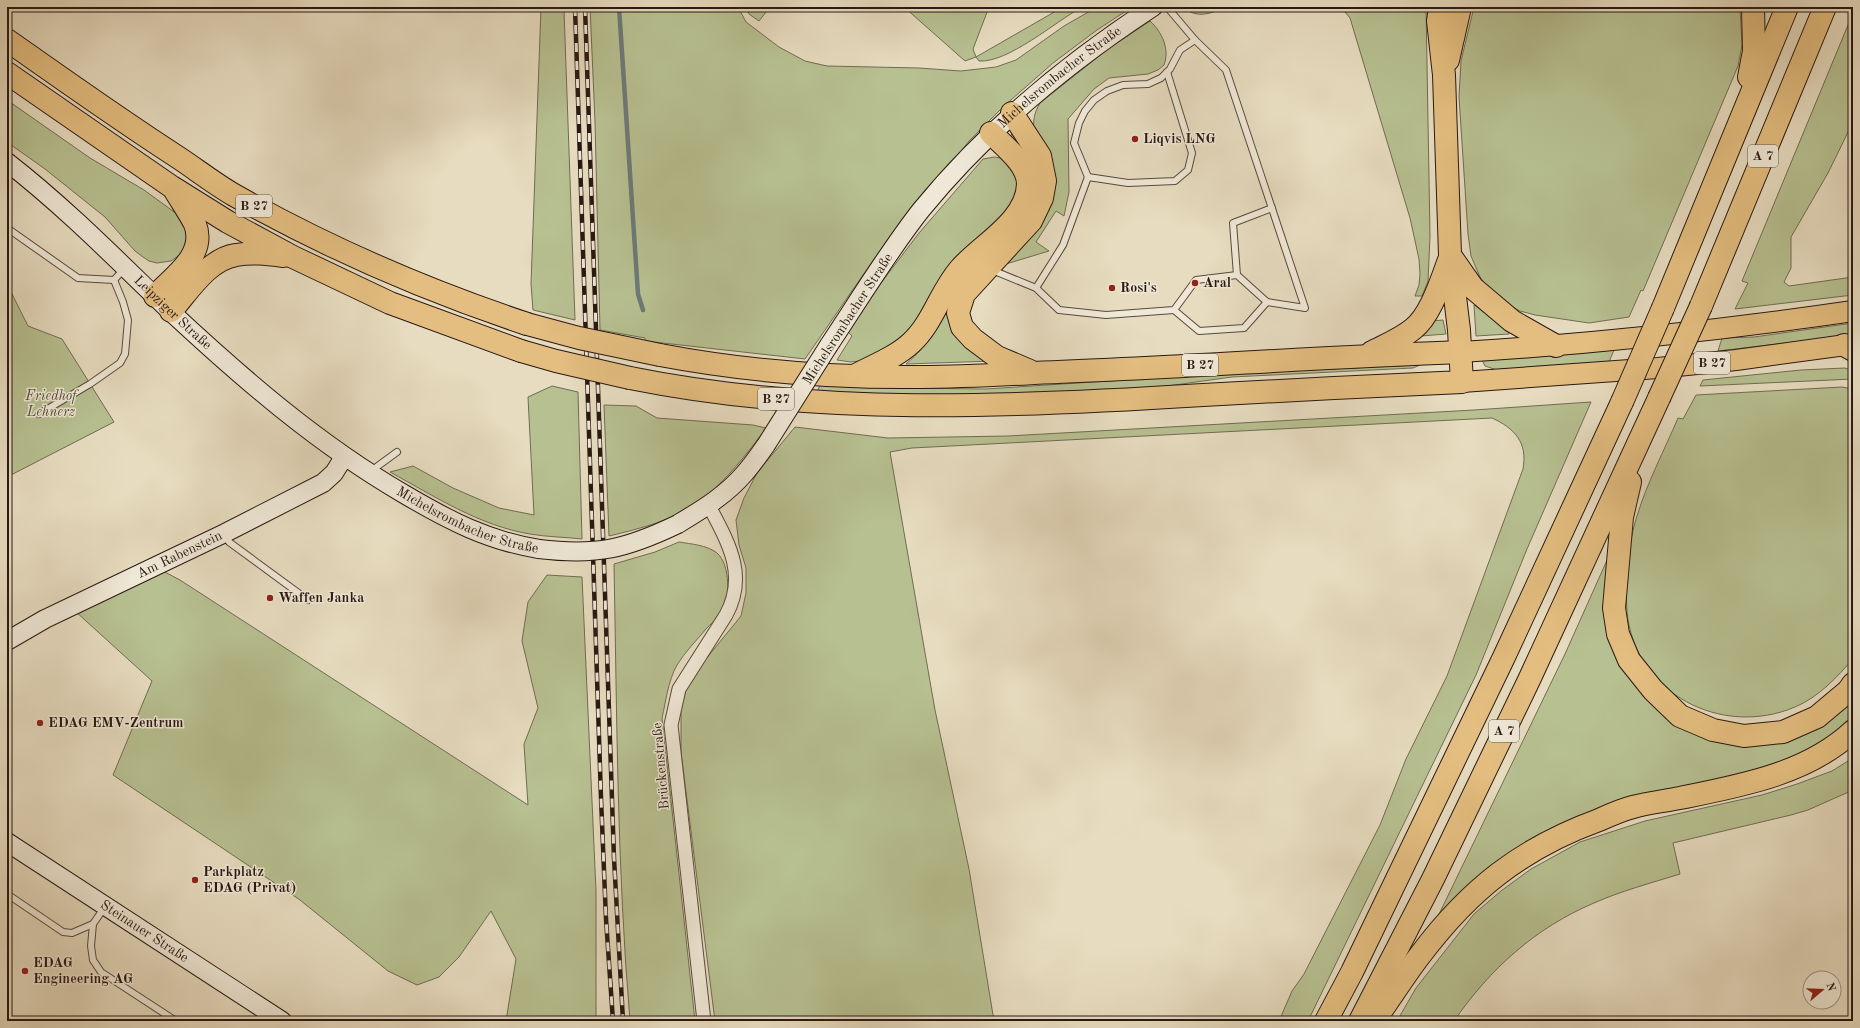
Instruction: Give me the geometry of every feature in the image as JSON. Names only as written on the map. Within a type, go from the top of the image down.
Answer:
[{"type":"highway","points":[[1440,7],[1438,21],[1444,75],[1450,255],[1461,352],[1462,382]]},
{"type":"highway","points":[[1444,75],[1460,7]]},
{"type":"highway","points":[[1740,124],[1754,51],[1753,7]]},
{"type":"highway","name":"A 7","points":[[1326,1021],[1352,972],[1504,657],[1622,402],[1740,124],[1787,7]]},
{"type":"highway","name":"A 7","points":[[1360,1021],[1433,879],[1522,694],[1640,436],[1659,398],[1701,306],[1825,7]]},
{"type":"highway","name":"B 27","points":[[7,40],[232,194],[274,217],[344,253],[464,303],[527,324],[579,338],[688,360],[784,371],[855,376],[920,378],[1365,355],[1461,352]]},
{"type":"highway","name":"B 27","points":[[7,73],[172,186],[228,222],[293,257],[390,303],[521,351],[556,361],[630,378],[674,387],[769,398],[855,404],[922,405],[1072,403],[1462,382]]},
{"type":"highway","points":[[1012,113],[1040,156],[1045,181],[1042,198],[1031,221],[964,294],[958,313],[962,327],[973,339],[997,357],[1035,373]]},
{"type":"highway","points":[[855,376],[895,355],[911,344],[922,332],[947,287],[960,269],[1017,215],[1026,199],[1028,182],[1023,168],[991,133]]},
{"type":"highway","points":[[155,296],[190,259],[198,242],[194,224],[172,186]]},
{"type":"highway","points":[[171,311],[201,278],[213,266],[223,259],[235,255],[254,253],[293,257]]},
{"type":"highway","points":[[1450,255],[1473,288],[1512,321],[1556,346]]},
{"type":"highway","points":[[1365,355],[1394,342],[1414,329],[1434,302],[1450,255]]},
{"type":"highway","points":[[1640,436],[1622,517],[1614,608],[1618,634],[1628,660],[1652,690],[1680,716],[1713,730],[1744,736],[1783,732],[1817,717],[1848,691],[1853,684]]},
{"type":"highway","points":[[1374,1021],[1421,954],[1461,907],[1495,875],[1536,847],[1585,825],[1632,807],[1774,776],[1810,760],[1839,744],[1853,731]]},
{"type":"main road","name":"Michelsrombacher Straße","points":[[344,457],[368,474],[430,510],[469,530],[495,540],[539,549],[585,553],[620,548],[642,541],[678,524],[709,506],[743,475],[766,445],[829,345],[921,211],[991,133],[1012,113],[1076,60],[1153,7]]},
{"type":"main road","name":"Leipziger Straße","points":[[7,162],[70,214],[120,274],[155,296],[285,412],[344,457]]},
{"type":"main road","name":"B 27","points":[[1461,352],[1556,346],[1775,322],[1853,311]]},
{"type":"main road","name":"B 27","points":[[1462,382],[1658,368],[1850,346]]},
{"type":"main road","name":"Am Rabenstein","points":[[7,641],[45,619],[226,533],[323,483],[334,473],[344,457]]},
{"type":"main road","name":"Steinauer Straße","points":[[7,842],[106,905],[282,1021]]},
{"type":"street","name":"Brückenstraße","points":[[704,1021],[671,725],[679,689],[732,604],[736,571],[733,556],[729,544],[709,506]]},
{"type":"lane","points":[[1166,7],[1195,40],[1226,70],[1272,208],[1305,308],[1267,302],[1237,275],[1233,223],[1272,208]]},
{"type":"lane","points":[[1036,288],[1063,245],[1088,177],[1074,143],[1079,123],[1085,111],[1094,100],[1107,91],[1123,85],[1148,84],[1161,78],[1167,72],[1180,50],[1195,40]]},
{"type":"lane","points":[[1088,177],[1128,183],[1175,181],[1188,170],[1192,154],[1167,72]]},
{"type":"lane","points":[[7,228],[78,278],[120,274],[123,302],[128,320],[126,354],[120,363],[90,384],[39,414]]},
{"type":"lane","points":[[987,269],[1036,288],[1059,310],[1106,315],[1174,310],[1199,331],[1244,328],[1267,302]]},
{"type":"lane","points":[[1174,310],[1196,280],[1237,275]]},
{"type":"lane","points":[[368,474],[397,452]]},
{"type":"lane","points":[[226,533],[229,542],[308,600]]},
{"type":"lane","points":[[7,894],[63,932],[72,933],[93,924]]},
{"type":"lane","points":[[106,905],[93,924],[91,946],[93,960],[101,972],[176,1021]]},
{"type":"green space","points":[[541,7],[563,7],[564,10],[575,320],[533,310],[531,284]]},
{"type":"green space","points":[[590,7],[738,7],[746,22],[779,47],[805,61],[827,66],[919,68],[961,71],[996,67],[1016,60],[1064,26],[1097,7],[1132,7],[1097,30],[1053,63],[1003,107],[969,141],[939,179],[920,197],[874,259],[805,359],[645,341],[645,338],[600,330],[595,121]]},
{"type":"green space","points":[[746,7],[770,7],[759,21],[749,14]]},
{"type":"green space","points":[[904,7],[989,7],[973,49],[976,57],[965,61]]},
{"type":"green space","points":[[1063,7],[1082,7],[1004,56],[991,60],[979,61],[976,57]]},
{"type":"green space","points":[[1184,7],[1224,7],[1214,12],[1198,14],[1188,11]]},
{"type":"green space","points":[[1341,7],[1426,7],[1430,236],[1428,281],[1422,296],[1415,296],[1419,285],[1420,274],[1419,259],[1410,218],[1350,18]]},
{"type":"green space","points":[[1474,7],[1740,7],[1742,45],[1738,66],[1643,291],[1641,290],[1629,317],[1589,323],[1535,315],[1520,311],[1507,304],[1489,290],[1480,277],[1471,256],[1468,234],[1459,97],[1461,61]]},
{"type":"green space","points":[[1853,13],[1853,122],[1828,173],[1791,237],[1791,268],[1784,282],[1789,286],[1853,277],[1853,295],[1735,309],[1748,283],[1742,281]]},
{"type":"green space","points":[[1150,21],[1158,30],[1164,41],[1166,59],[1164,65],[1158,70],[1148,74],[1109,78],[1094,89],[1068,119],[1069,192],[1064,216],[1056,211],[1036,242],[1049,251],[1006,264],[1034,131],[1034,117],[1040,103],[1108,49]]},
{"type":"green space","points":[[7,100],[90,158],[144,190],[177,214],[188,233],[182,253],[171,261],[157,263],[149,261],[135,251],[105,217],[45,169],[7,142]]},
{"type":"green space","points":[[1013,132],[1017,133],[1023,138],[1034,162],[1039,184],[1036,201],[1024,224],[1006,244],[977,271],[961,290],[955,299],[951,311],[951,321],[960,340],[973,351],[994,361],[906,364],[926,343],[935,328],[947,297],[971,268],[1016,225],[1026,209],[1032,192],[1032,173],[1026,158],[1010,137]]},
{"type":"green space","points":[[994,157],[1007,159],[1012,163],[1021,190],[924,321],[877,359],[851,362],[837,360],[852,336],[848,332],[881,283],[919,233],[983,159]]},
{"type":"green space","name":"Friedhof Lehnerz","points":[[7,284],[28,326],[62,339],[114,422],[7,477]]},
{"type":"green space","points":[[1474,305],[1508,329],[1509,334],[1476,336]]},
{"type":"green space","points":[[1443,320],[1446,334],[1421,336],[1431,321]]},
{"type":"green space","points":[[1853,323],[1853,335],[1718,351],[1722,338],[1754,337]]},
{"type":"green space","points":[[1614,350],[1609,362],[1503,372],[1485,366],[1482,360]]},
{"type":"green space","points":[[1420,365],[1413,368],[1232,377],[1153,388],[966,397],[816,393],[821,384],[896,388],[986,389],[1199,375]]},
{"type":"green space","points":[[1845,368],[1853,371],[1853,379],[1700,386],[1703,380],[1801,370]]},
{"type":"green space","points":[[552,386],[578,392],[582,539],[530,534],[493,524],[440,500],[390,472],[413,466],[453,488],[499,508],[534,515],[528,397]]},
{"type":"green space","points":[[1842,387],[1853,389],[1853,659],[1834,679],[1812,698],[1795,707],[1767,715],[1739,717],[1712,712],[1687,702],[1664,686],[1646,666],[1634,641],[1626,601],[1628,564],[1634,527],[1646,491],[1678,418],[1683,419],[1696,395]]},
{"type":"green space","points":[[1591,402],[1527,549],[1476,675],[1308,1021],[1279,1021],[1292,991],[1304,974],[1380,825],[1406,759],[1447,676],[1523,469],[1523,451],[1518,437],[1507,426],[1492,418],[912,448],[890,452],[935,710],[969,869],[994,1021],[715,1021],[681,752],[681,709],[687,686],[697,670],[741,616],[746,593],[746,568],[739,545],[736,520],[744,498],[757,473],[795,427],[888,438],[1008,436]]},
{"type":"green space","points":[[604,405],[636,406],[657,418],[753,425],[766,428],[744,457],[719,485],[690,508],[668,519],[609,536]]},
{"type":"green space","points":[[679,542],[694,544],[713,550],[717,553],[722,558],[725,566],[728,583],[726,600],[721,614],[687,651],[674,671],[669,684],[662,718],[695,1021],[630,1021],[622,907],[620,850],[614,564],[655,552]]},
{"type":"green space","points":[[1612,549],[1609,573],[1647,695],[1753,740],[1853,687],[1853,721],[1834,738],[1766,772],[1585,815],[1427,939],[1565,654]]},
{"type":"green space","points":[[161,570],[180,580],[528,805],[524,744],[538,708],[522,641],[528,602],[547,575],[582,577],[596,891],[596,1021],[506,1021],[516,959],[491,911],[459,957],[439,977],[417,985],[388,971],[300,900],[113,775],[152,681],[75,611]]},
{"type":"green space","points":[[1853,758],[1853,790],[1808,810],[1673,843],[1680,874],[1636,887],[1604,899],[1573,913],[1552,925],[1515,952],[1499,967],[1468,1002],[1454,1021],[1397,1021],[1416,988],[1474,914],[1501,891],[1531,869],[1580,842],[1645,821],[1762,795],[1832,771]]},
{"type":"waterway","points":[[619,7],[638,294],[643,310]]},
{"type":"railway","points":[[575,7],[601,798],[606,919],[613,1021]]},
{"type":"railway","points":[[585,7],[614,858],[623,1021]]},
{"type":"place","name":"Liqvis LNG","points":[[1135,139]]},
{"type":"place","name":"Aral","points":[[1195,283]]},
{"type":"place","name":"Rosi's","points":[[1112,288]]},
{"type":"place","name":"Waffen Janka","points":[[270,598]]},
{"type":"place","name":"EDAG EMV-Zentrum","points":[[40,723]]},
{"type":"place","name":"Parkplatz EDAG (Privat)","points":[[195,880]]},
{"type":"place","name":"EDAG Engineering AG","points":[[25,971]]}]
